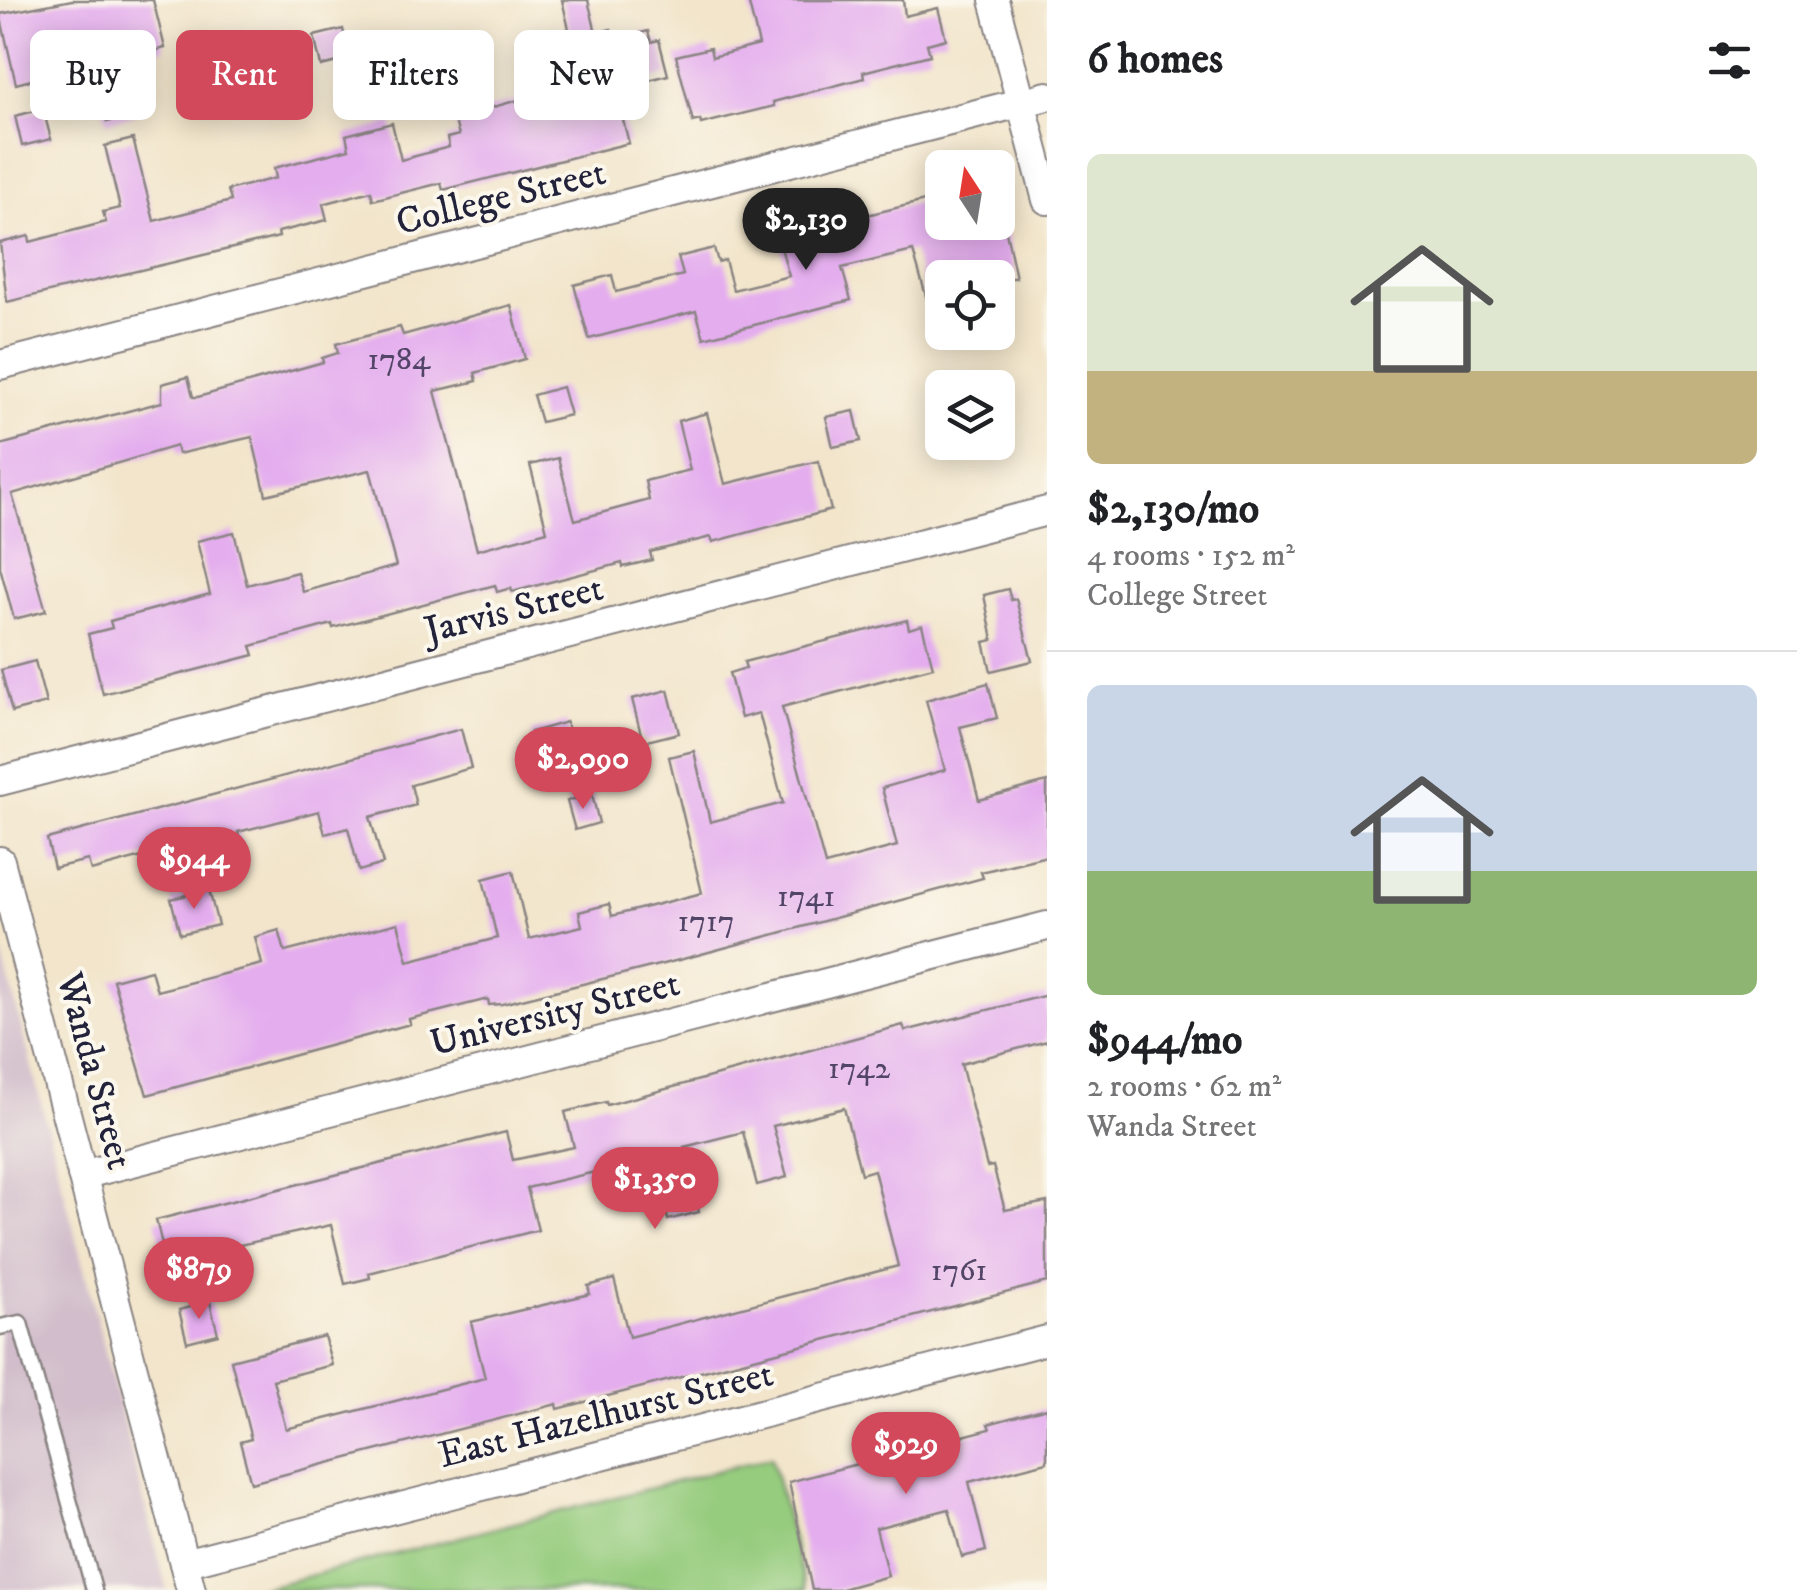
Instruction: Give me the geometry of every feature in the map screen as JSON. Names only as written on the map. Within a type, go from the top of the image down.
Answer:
[{"type":"street","points":[[994,0],[1034,100],[1047,200]]},
{"type":"street","name":"College Street","points":[[0,365],[1034,100]]},
{"type":"street","name":"Jarvis Street","points":[[0,780],[1047,512]]},
{"type":"street","name":"Wanda Street","points":[[0,861],[188,1576]]},
{"type":"street","name":"University Street","points":[[82,1175],[1047,926]]},
{"type":"street","name":"East Hazelhurst Street","points":[[188,1576],[1047,1340]]},
{"type":"lane","points":[[0,1327],[20,1323],[94,1590]]},
{"type":"shaded area","points":[[0,944],[167,1590],[0,1590]]},
{"type":"green space","points":[[771,1457],[806,1590],[255,1590]]},
{"type":"building","points":[[72,0],[153,0],[165,48],[156,50],[156,30],[30,30],[30,80],[16,84],[0,14]]},
{"type":"building","points":[[562,0],[588,0],[595,30],[565,30],[569,29]]},
{"type":"building","points":[[748,0],[903,0],[905,16],[938,8],[946,39],[927,44],[930,55],[863,72],[864,78],[773,102],[774,106],[701,124],[700,120],[693,122],[676,56],[710,48],[712,57],[759,45]]},
{"type":"building","points":[[333,31],[333,63],[321,66],[314,36]]},
{"type":"building","points":[[649,35],[651,42],[659,40],[668,75],[649,80]]},
{"type":"building","points":[[514,101],[514,120],[623,120],[629,143],[443,190],[441,183],[373,200],[371,191],[323,204],[327,220],[278,232],[279,237],[7,302],[0,243],[29,236],[30,242],[106,222],[103,212],[120,208],[105,146],[133,139],[154,221],[231,201],[228,190],[276,178],[274,168],[349,149],[346,135],[392,123],[401,160],[449,147],[447,138],[459,135],[455,120],[494,120],[494,107]]},
{"type":"building","points":[[30,112],[30,120],[46,120],[51,139],[22,146],[15,116]]},
{"type":"building","points":[[925,201],[925,240],[1008,240],[1012,260],[925,260],[925,292],[913,251],[842,268],[851,300],[704,338],[696,311],[589,339],[574,285],[612,275],[616,292],[683,275],[678,257],[714,248],[718,262],[725,260],[733,290],[789,276],[780,244],[795,240],[793,233]]},
{"type":"building","points":[[511,305],[525,359],[475,373],[477,381],[435,391],[477,550],[547,531],[530,465],[558,458],[575,520],[649,500],[645,481],[690,470],[678,421],[707,413],[725,484],[818,461],[831,510],[713,542],[711,537],[650,552],[652,560],[623,567],[622,563],[512,592],[511,588],[497,592],[495,585],[333,628],[332,624],[251,646],[254,655],[103,694],[88,634],[112,628],[110,621],[210,594],[197,541],[234,532],[247,585],[297,572],[303,592],[396,566],[370,470],[266,495],[252,437],[178,454],[176,446],[12,494],[46,611],[14,619],[0,567],[0,445],[162,402],[162,384],[188,377],[193,397],[198,397],[323,362],[322,358],[338,353],[336,344],[400,327],[403,335]]},
{"type":"building","points":[[562,387],[570,415],[541,422],[533,395]]},
{"type":"building","points":[[854,411],[861,441],[833,447],[826,417]]},
{"type":"building","points":[[1008,589],[1011,600],[1016,599],[1032,661],[991,671],[984,642],[993,640],[984,595]]},
{"type":"building","points":[[907,620],[909,629],[922,625],[933,667],[782,707],[825,865],[897,846],[882,788],[945,770],[926,700],[988,683],[997,718],[960,727],[979,800],[1047,782],[1047,856],[981,872],[983,878],[683,959],[502,1004],[489,1005],[488,999],[409,1019],[410,1024],[147,1095],[113,980],[151,970],[157,991],[262,964],[255,937],[279,930],[285,952],[398,923],[408,961],[497,938],[483,879],[513,871],[529,939],[582,926],[579,912],[609,904],[612,916],[702,893],[669,757],[694,751],[710,822],[783,803],[759,713],[741,718],[729,673],[746,668],[744,662]]},
{"type":"building","points":[[35,661],[46,703],[12,712],[1,670]]},
{"type":"building","points":[[668,690],[679,733],[643,742],[632,699]]},
{"type":"building","points":[[566,722],[581,774],[545,784],[531,732]]},
{"type":"building","points":[[461,729],[471,768],[411,785],[416,805],[370,817],[383,864],[359,871],[348,828],[325,834],[319,811],[238,832],[242,847],[209,856],[204,840],[91,871],[88,860],[54,868],[47,839]]},
{"type":"building","points":[[592,794],[599,823],[575,830],[567,801]]},
{"type":"building","points":[[209,890],[218,925],[180,934],[171,899]]},
{"type":"building","points":[[1047,995],[1047,1041],[961,1064],[987,1167],[993,1166],[1005,1210],[1047,1202],[1047,1282],[558,1409],[557,1404],[251,1483],[240,1442],[251,1439],[231,1360],[324,1336],[332,1365],[273,1380],[286,1429],[485,1378],[471,1322],[590,1294],[588,1286],[614,1279],[629,1337],[898,1266],[874,1170],[861,1174],[844,1108],[773,1126],[787,1177],[757,1185],[743,1132],[684,1147],[699,1212],[668,1220],[654,1158],[527,1188],[538,1230],[369,1273],[370,1278],[345,1284],[331,1225],[166,1261],[156,1220],[506,1132],[513,1160],[574,1147],[565,1112],[606,1102],[607,1105],[903,1025],[905,1031]]},
{"type":"building","points":[[210,1302],[218,1334],[187,1342],[179,1310]]},
{"type":"building","points":[[1047,1408],[1047,1462],[969,1482],[986,1551],[962,1557],[949,1509],[876,1528],[888,1576],[838,1590],[812,1590],[789,1482],[990,1429],[988,1424]]}]
